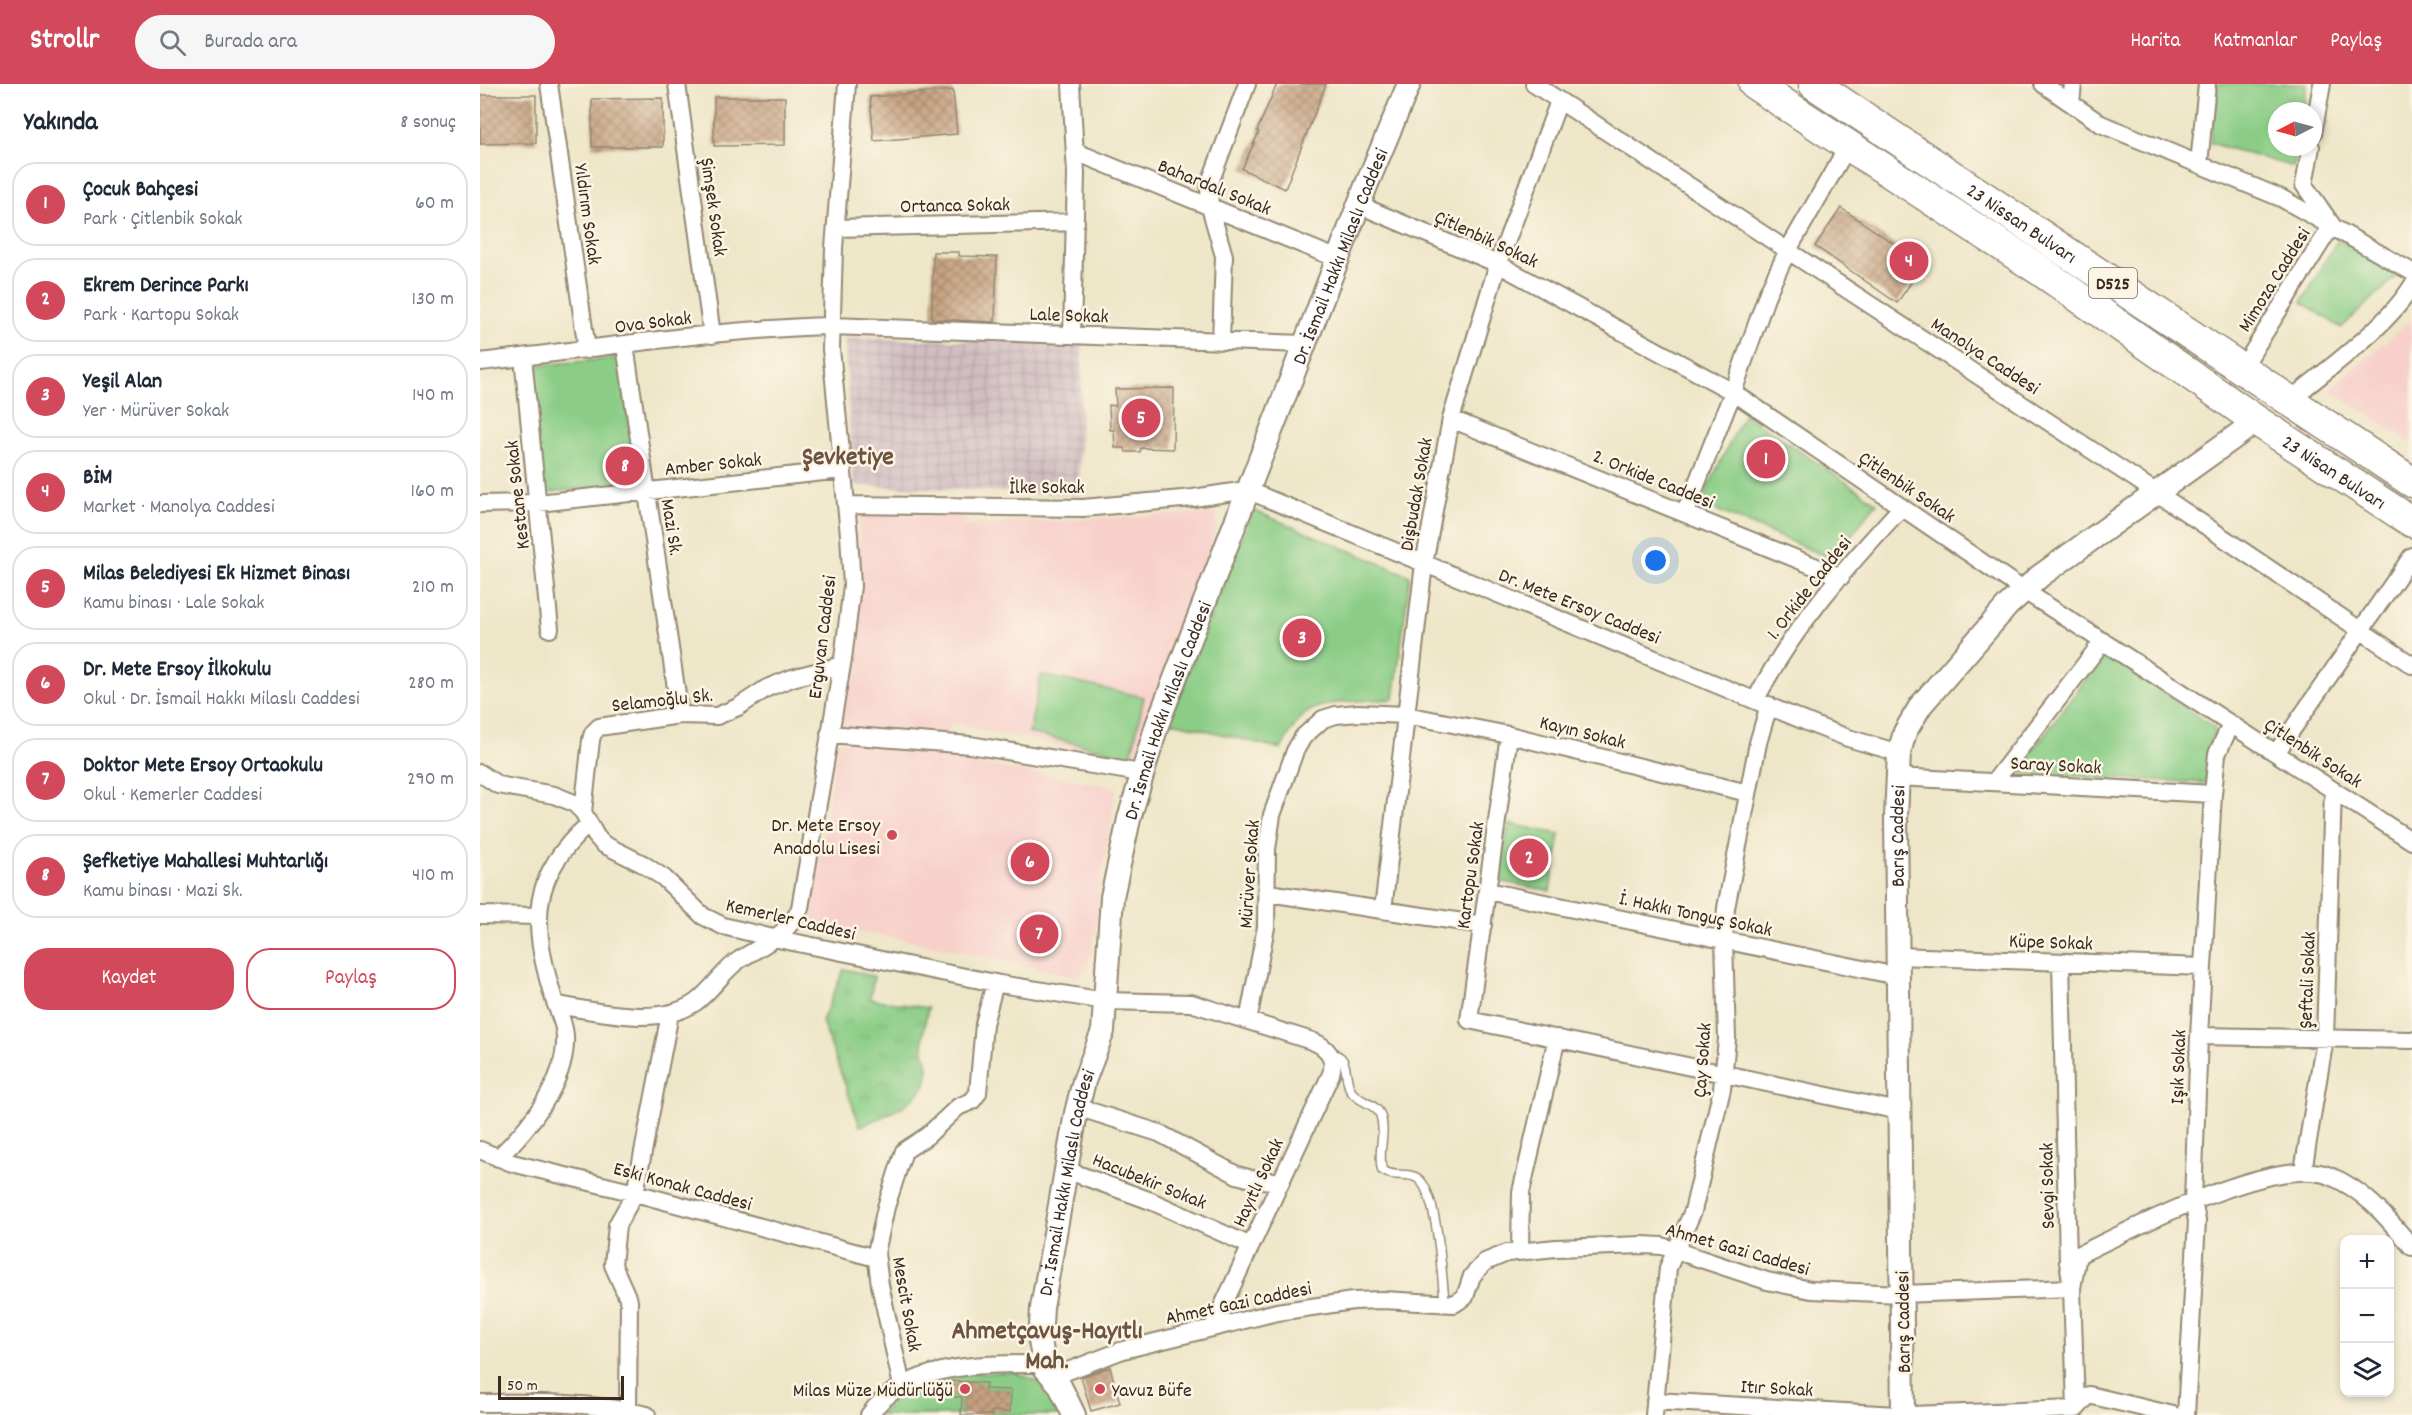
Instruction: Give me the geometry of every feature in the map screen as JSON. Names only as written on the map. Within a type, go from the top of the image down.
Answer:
[{"type":"highway","name":"23 Nissan Bulvarı","points":[[1754,84],[2041,271],[2257,421]]},
{"type":"highway","name":"23 Nissan Bulvarı","points":[[1814,84],[2412,482]]},
{"type":"highway","name":"23 Nisan Bulvarı","points":[[2257,421],[2412,522]]},
{"type":"street","name":"Yıldırım Sokak","points":[[549,84],[587,350]]},
{"type":"street","name":"Şimşek Sokak","points":[[677,84],[712,335]]},
{"type":"street","name":"Erguvan Caddesi","points":[[556,1005],[628,1015],[670,1014],[695,1003],[716,985],[735,963],[773,938],[796,919],[800,908],[842,665],[852,586],[833,378],[831,326],[847,84]]},
{"type":"street","points":[[1071,84],[1076,152],[1072,335]]},
{"type":"street","name":"Dr. İsmail Hakkı Milaslı Caddesi","points":[[1048,1371],[1040,1341],[1042,1308],[1077,1107],[1084,1081],[1101,1038],[1112,897],[1141,773],[1161,714],[1247,490],[1409,84]]},
{"type":"street","name":"Manolya Caddesi","points":[[1534,84],[2157,493],[2412,665]]},
{"type":"street","points":[[2043,84],[2101,124],[2281,198],[2412,272]]},
{"type":"street","points":[[2071,103],[2073,84]]},
{"type":"street","points":[[2199,164],[2208,84]]},
{"type":"street","points":[[2319,102],[2322,84]]},
{"type":"street","points":[[1221,341],[1224,256],[1210,207],[1209,185],[1243,85]]},
{"type":"street","name":"Dişbudak Sokak","points":[[1383,910],[1424,564],[1451,419],[1498,264],[1559,101]]},
{"type":"street","points":[[1685,513],[1733,392],[1763,305],[1788,250],[1848,146]]},
{"type":"street","name":"Bahardalı Sokak","points":[[1076,152],[1338,259]]},
{"type":"street","name":"Mimoza Caddesi","points":[[2242,369],[2332,225],[2304,184],[2309,156]]},
{"type":"street","name":"Çitlenbik Sokak","points":[[1359,205],[1498,264],[1733,392],[2023,590],[2412,841]]},
{"type":"street","name":"Ortanca Sokak","points":[[836,228],[1076,222]]},
{"type":"street","points":[[2289,401],[2368,334],[2392,311],[2412,286]]},
{"type":"street","name":"Ova Sokak","points":[[480,362],[712,335],[831,326]]},
{"type":"street","name":"Lale Sokak","points":[[831,326],[1304,344]]},
{"type":"street","name":"Mazi Sk.","points":[[625,345],[680,715]]},
{"type":"street","name":"Kestane Sokak","points":[[524,357],[550,629]]},
{"type":"street","name":"2. Orkide Caddesi","points":[[1451,419],[1841,577]]},
{"type":"street","name":"Barış Caddesi","points":[[1903,1415],[1897,777],[1899,753],[1905,732],[1921,705],[2023,590],[2257,421]]},
{"type":"street","name":"Amber Sokak","points":[[480,504],[538,503],[842,470]]},
{"type":"street","name":"İlke Sokak","points":[[846,505],[1083,508],[1193,498],[1247,490]]},
{"type":"street","name":"Dr. Mete Ersoy Caddesi","points":[[1247,490],[1848,738],[1899,753]]},
{"type":"street","name":"1. Orkide Caddesi","points":[[1763,702],[1772,669],[1868,543],[1902,507]]},
{"type":"street","points":[[2276,753],[2412,556]]},
{"type":"street","points":[[1994,782],[2103,641]]},
{"type":"street","name":"Selamoğlu Sk.","points":[[586,818],[591,740],[596,729],[612,724],[680,715],[717,716],[728,713],[767,688],[792,678],[842,665]]},
{"type":"street","name":"Çay Sokak","points":[[1654,1408],[1668,1268],[1698,1195],[1725,1074],[1724,940],[1726,908],[1758,743],[1763,702]]},
{"type":"street","name":"Mürüver Sokak","points":[[1248,1021],[1263,948],[1268,893],[1267,849],[1272,815],[1295,751],[1303,737],[1323,719],[1336,715],[1382,712],[1406,715]]},
{"type":"street","name":"Kayın Sokak","points":[[1406,715],[1509,735],[1748,793]]},
{"type":"street","name":"Işık Sokak","points":[[2186,1415],[2198,1221],[2193,1201],[2212,794],[2217,754],[2231,724]]},
{"type":"street","points":[[829,734],[970,745],[1141,773]]},
{"type":"street","name":"Kartopu Sokak","points":[[1509,735],[1469,1020],[1557,1038]]},
{"type":"street","name":"Kemerler Caddesi","points":[[480,773],[498,785],[565,798],[586,818],[603,844],[643,864],[664,879],[703,916],[723,926],[995,983],[1105,1001],[1191,1003],[1312,1041],[1326,1048],[1330,1054]]},
{"type":"street","name":"Saray Sokak","points":[[1897,777],[2212,794]]},
{"type":"street","name":"Şeftali Sokak","points":[[2303,1171],[2325,1038],[2333,790]]},
{"type":"street","points":[[498,1158],[526,1128],[552,1090],[566,1039],[544,964],[538,902],[552,867],[586,818]]},
{"type":"street","name":"İ. Hakkı Tonguç Sokak","points":[[1487,891],[1724,940],[1897,966]]},
{"type":"street","points":[[1268,893],[1483,925]]},
{"type":"street","points":[[480,915],[538,916]]},
{"type":"street","name":"Küpe Sokak","points":[[1897,966],[2061,962],[2203,968]]},
{"type":"street","name":"Sevgi Sokak","points":[[2061,962],[2068,1262],[2072,1288],[2076,1409]]},
{"type":"street","name":"Mescit Sokak","points":[[902,1386],[876,1258],[886,1207],[904,1151],[927,1136],[958,1107],[972,1101],[978,1094],[984,1024],[995,983]]},
{"type":"street","points":[[628,1411],[629,1301],[613,1265],[617,1225],[635,1193],[670,1014]]},
{"type":"street","points":[[2199,1036],[2412,1040]]},
{"type":"street","points":[[1520,1251],[1521,1192],[1557,1038],[1899,1111]]},
{"type":"street","name":"Hayıtlı Sokak","points":[[1213,1327],[1331,1074],[1333,1061],[1330,1054]]},
{"type":"street","points":[[1077,1107],[1160,1133],[1237,1175],[1281,1182]]},
{"type":"street","name":"Eski Konak Caddesi","points":[[480,1150],[498,1158],[876,1258]]},
{"type":"street","name":"Hacubekir Sokak","points":[[1066,1170],[1151,1201],[1251,1245]]},
{"type":"street","points":[[2072,1288],[2078,1255],[2193,1201],[2280,1174],[2303,1171],[2330,1175],[2367,1197],[2412,1247]]},
{"type":"street","name":"Ahmet Gazi Caddesi","points":[[1048,1371],[1277,1312],[1353,1301],[1383,1300],[1454,1304],[1466,1297],[1472,1276],[1485,1262],[1497,1256],[1520,1251],[1556,1248],[1643,1245],[1675,1249],[1790,1286],[1835,1292],[1901,1294],[2072,1288]]},
{"type":"street","points":[[869,1415],[878,1403],[902,1386],[954,1368],[995,1364],[1048,1371],[1065,1394],[1074,1415]]},
{"type":"street","points":[[1911,1415],[2076,1409],[2089,1395],[2173,1415]]},
{"type":"street","points":[[480,1403],[559,1404],[647,1415]]},
{"type":"street","name":"Itır Sokak","points":[[1654,1408],[1897,1415]]},
{"type":"lane","points":[[1330,1054],[1338,1055],[1342,1060],[1351,1092],[1358,1099],[1376,1108],[1379,1113],[1382,1133],[1379,1152],[1382,1170],[1389,1175],[1410,1175],[1419,1178],[1429,1195],[1436,1222],[1445,1305]]},
{"type":"shaded area","points":[[2412,319],[2412,443],[2329,390]]},
{"type":"shaded area","points":[[845,338],[1082,343],[1079,495],[853,485]]},
{"type":"shaded area","points":[[1215,513],[1217,526],[1134,761],[950,723],[949,737],[842,729],[859,576],[860,515],[964,515],[964,525]]},
{"type":"shaded area","points":[[837,741],[975,752],[974,763],[1117,787],[1101,880],[1092,954],[1082,974],[1076,977],[937,946],[810,923]]},
{"type":"green space","points":[[2216,84],[2307,84],[2304,102],[2268,102],[2268,156],[2296,156],[2294,167],[2210,143]]},
{"type":"green space","points":[[2338,239],[2398,275],[2341,328],[2302,302]]},
{"type":"green space","points":[[620,358],[637,483],[542,493],[530,366]]},
{"type":"green space","points":[[1744,414],[1877,503],[1832,559],[1700,503]]},
{"type":"green space","points":[[1253,510],[1410,576],[1394,699],[1335,703],[1313,709],[1298,722],[1281,749],[1169,721]]},
{"type":"green space","points":[[2105,653],[2215,728],[2206,783],[2016,773]]},
{"type":"green space","points":[[1041,675],[1144,697],[1131,756],[1029,733]]},
{"type":"green space","points":[[1509,824],[1560,834],[1550,891],[1498,881]]},
{"type":"green space","points":[[844,969],[874,976],[870,999],[928,1008],[923,1041],[928,1074],[920,1092],[902,1107],[860,1126],[822,1021]]},
{"type":"green space","points":[[1014,1372],[1050,1386],[1067,1415],[991,1415],[1010,1390],[985,1389],[986,1384],[951,1396],[962,1397],[961,1415],[879,1415],[898,1395],[948,1374]]},
{"type":"building","points":[[1277,84],[1326,84],[1285,189],[1242,169]]},
{"type":"building","points":[[953,90],[957,134],[874,141],[870,97]]},
{"type":"building","points":[[480,95],[536,95],[536,143],[480,144]]},
{"type":"building","points":[[714,97],[785,97],[785,145],[714,146]]},
{"type":"building","points":[[663,98],[663,147],[592,147],[592,99]]},
{"type":"building","points":[[1841,208],[1924,264],[1897,303],[1815,246]]},
{"type":"building","points":[[933,252],[959,252],[959,256],[997,257],[995,322],[932,319]]},
{"type":"building","points":[[1174,388],[1173,449],[1141,448],[1140,452],[1126,452],[1125,448],[1115,448],[1114,430],[1110,430],[1109,405],[1116,406],[1115,389]]},
{"type":"building","points":[[1110,1367],[1120,1403],[1091,1411],[1081,1377]]},
{"type":"building","points":[[952,1381],[986,1383],[985,1389],[1011,1390],[1010,1412],[992,1411],[991,1415],[961,1415],[962,1397],[951,1397]]},
{"type":"place","name":"BİM","points":[[1909,261]]},
{"type":"place","name":"Milas Belediyesi Ek Hizmet Binası","points":[[1141,418]]},
{"type":"place","name":"Çocuk Bahçesi","points":[[1766,459]]},
{"type":"place","name":"Şefketiye Mahallesi Muhtarlığı","points":[[625,466]]},
{"type":"place","name":"Yeşil Alan","points":[[1302,638]]},
{"type":"place","name":"Dr. Mete Ersoy Anadolu Lisesi","points":[[892,835]]},
{"type":"place","name":"Ekrem Derince Parkı","points":[[1529,858]]},
{"type":"place","name":"Dr. Mete Ersoy İlkokulu","points":[[1030,862]]},
{"type":"place","name":"Doktor Mete Ersoy Ortaokulu","points":[[1039,934]]},
{"type":"place","name":"Milas Müze Müdürlüğü","points":[[965,1389]]},
{"type":"place","name":"Yavuz Büfe","points":[[1100,1389]]},
{"type":"district","name":"Şevketiye","points":[[848,455]]},
{"type":"district","name":"Ahmetçavuş-Hayıtlı Mah.","points":[[1047,1344]]}]
